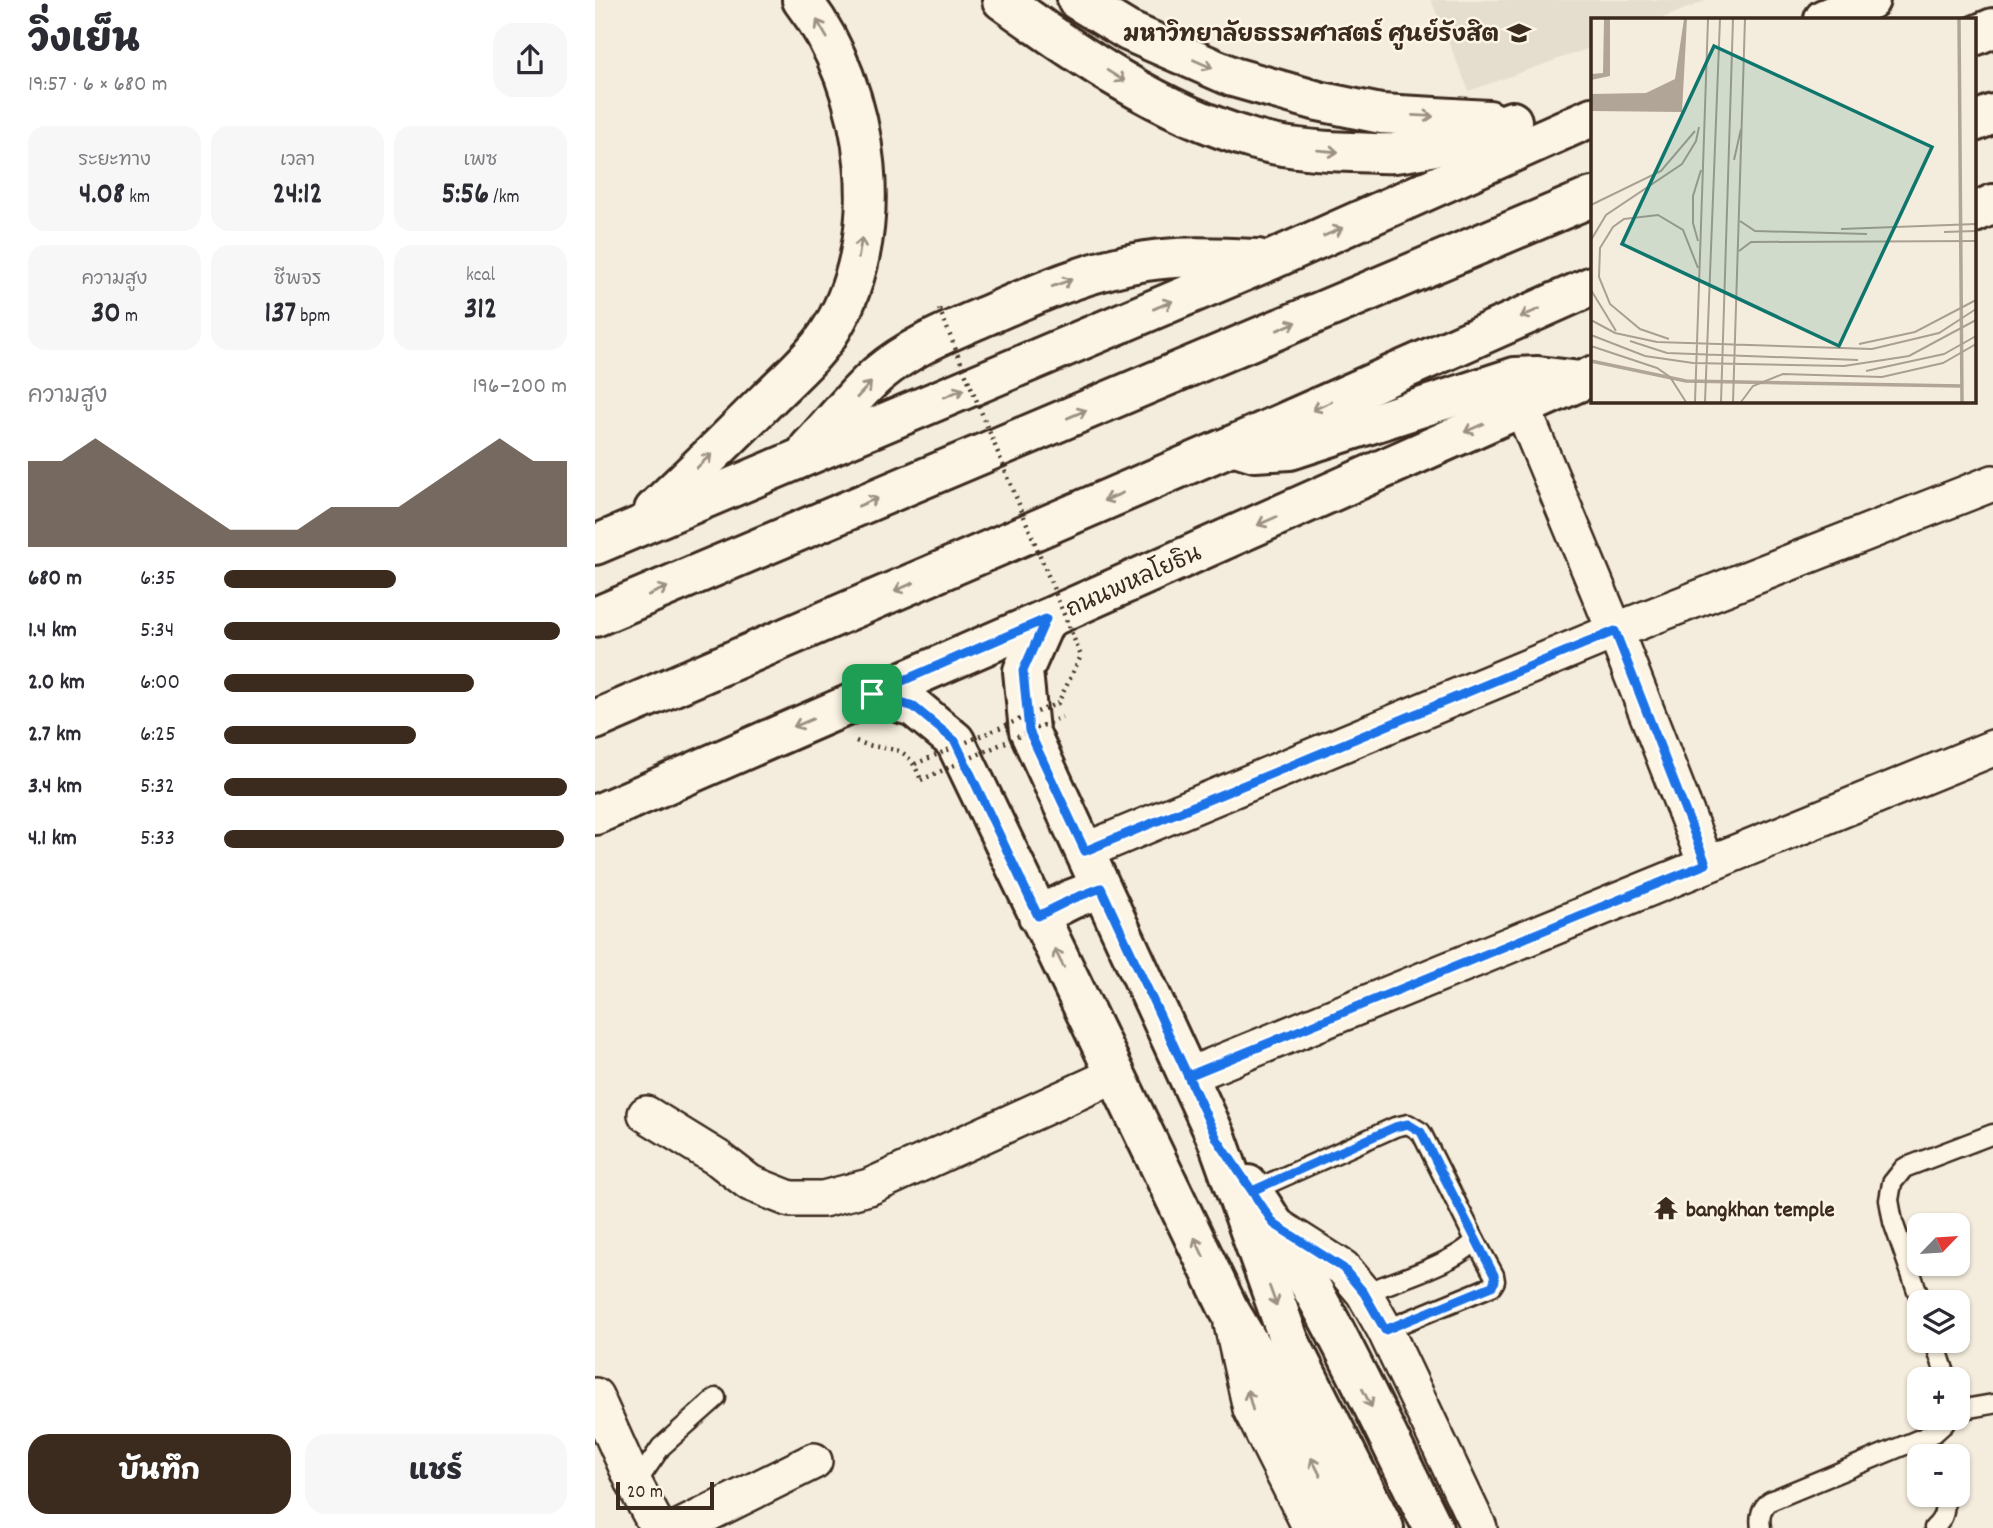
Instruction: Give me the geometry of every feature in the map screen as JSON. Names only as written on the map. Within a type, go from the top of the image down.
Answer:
[{"type":"main road","points":[[638,526],[798,369],[825,339],[841,314],[855,275],[864,223],[865,182],[860,128],[837,56],[819,22],[802,0]]},
{"type":"main road","points":[[1002,0],[1058,40],[1144,93],[1220,129],[1254,140],[1327,151],[1393,153],[1467,137],[1512,121]]},
{"type":"main road","points":[[1077,0],[1128,30],[1233,77],[1294,94],[1381,114],[1512,121],[1588,119]]},
{"type":"main road","points":[[1826,18],[1870,0]]},
{"type":"main road","points":[[1975,36],[1993,28]]},
{"type":"main road","points":[[1975,122],[1993,114]]},
{"type":"main road","points":[[595,545],[1271,260],[1588,119]]},
{"type":"main road","points":[[595,617],[1591,197]]},
{"type":"main road","points":[[800,458],[877,375],[909,352],[930,340],[1064,282],[1148,260],[1197,257],[1271,260]]},
{"type":"main road","points":[[595,720],[1233,445],[1591,286]]},
{"type":"main road","points":[[1233,445],[1255,452],[1290,450],[1515,377],[1587,378]]},
{"type":"main road","name":"ถนนพหลโยธิน","points":[[595,814],[1046,619],[1587,378]]},
{"type":"main road","points":[[1046,619],[1023,671],[1029,731],[1217,1139],[1289,1340],[1384,1528]]},
{"type":"main road","points":[[872,694],[914,707],[955,741],[1228,1308],[1279,1394],[1347,1528]]},
{"type":"main road","points":[[1038,916],[1101,888]]},
{"type":"main road","points":[[1217,1139],[1274,1224],[1330,1321],[1433,1528]]},
{"type":"street","points":[[1522,407],[1615,631],[1706,864]]},
{"type":"street","points":[[1085,851],[1615,631],[1993,483]]},
{"type":"street","points":[[1188,1076],[1993,748]]},
{"type":"street","points":[[646,1114],[719,1159],[750,1184],[790,1199],[823,1199],[869,1187],[1117,1074]]},
{"type":"street","points":[[1274,1224],[1343,1268],[1364,1293],[1385,1330],[1479,1528]]},
{"type":"street","points":[[1228,1308],[1251,1409],[1311,1528]]},
{"type":"street","points":[[595,1396],[635,1485],[658,1528]]},
{"type":"street","points":[[679,1528],[814,1461]]},
{"type":"lane","points":[[1252,1191],[1395,1127],[1408,1124],[1421,1132],[1495,1281],[1492,1286],[1385,1330]]},
{"type":"lane","points":[[1917,1290],[1893,1222],[1889,1200],[1892,1183],[1904,1168],[1993,1134]]},
{"type":"lane","points":[[1364,1293],[1453,1257],[1471,1247],[1475,1240]]},
{"type":"lane","points":[[635,1485],[661,1447],[716,1398]]},
{"type":"lane","points":[[1970,1408],[1993,1404]]},
{"type":"lane","points":[[1926,1444],[1937,1430]]},
{"type":"lane","points":[[1761,1528],[1760,1516],[1770,1501],[1907,1454]]},
{"type":"lane","points":[[1934,1528],[1941,1521],[1945,1507]]},
{"type":"path","points":[[915,764],[1058,704],[1081,656],[938,306]]},
{"type":"path","points":[[807,721],[866,746],[903,751],[915,764],[921,780],[1062,717]]},
{"type":"shaded area","name":"มหาวิทยาลัยธรรมศาสตร์ ศูนย์รังสิต","points":[[1431,0],[1708,0],[1663,18],[1591,18],[1591,47],[1469,91]]},
{"type":"place","name":"มหาวิทยาลัยธรรมศาสตร์ ศูนย์รังสิต","points":[[1519,33]]},
{"type":"place","name":"bangkhan temple","points":[[1666,1208]]},
{"type":"route","points":[[872,694],[914,707],[955,741],[1038,916],[1101,888],[1217,1139],[1274,1224],[1343,1268],[1364,1293],[1385,1330],[1492,1286],[1494,1275],[1421,1132],[1408,1124],[1395,1127],[1252,1191],[1217,1139],[1188,1076],[1706,864],[1615,631],[1085,851],[1029,731],[1023,671],[1046,619],[872,694]]}]
